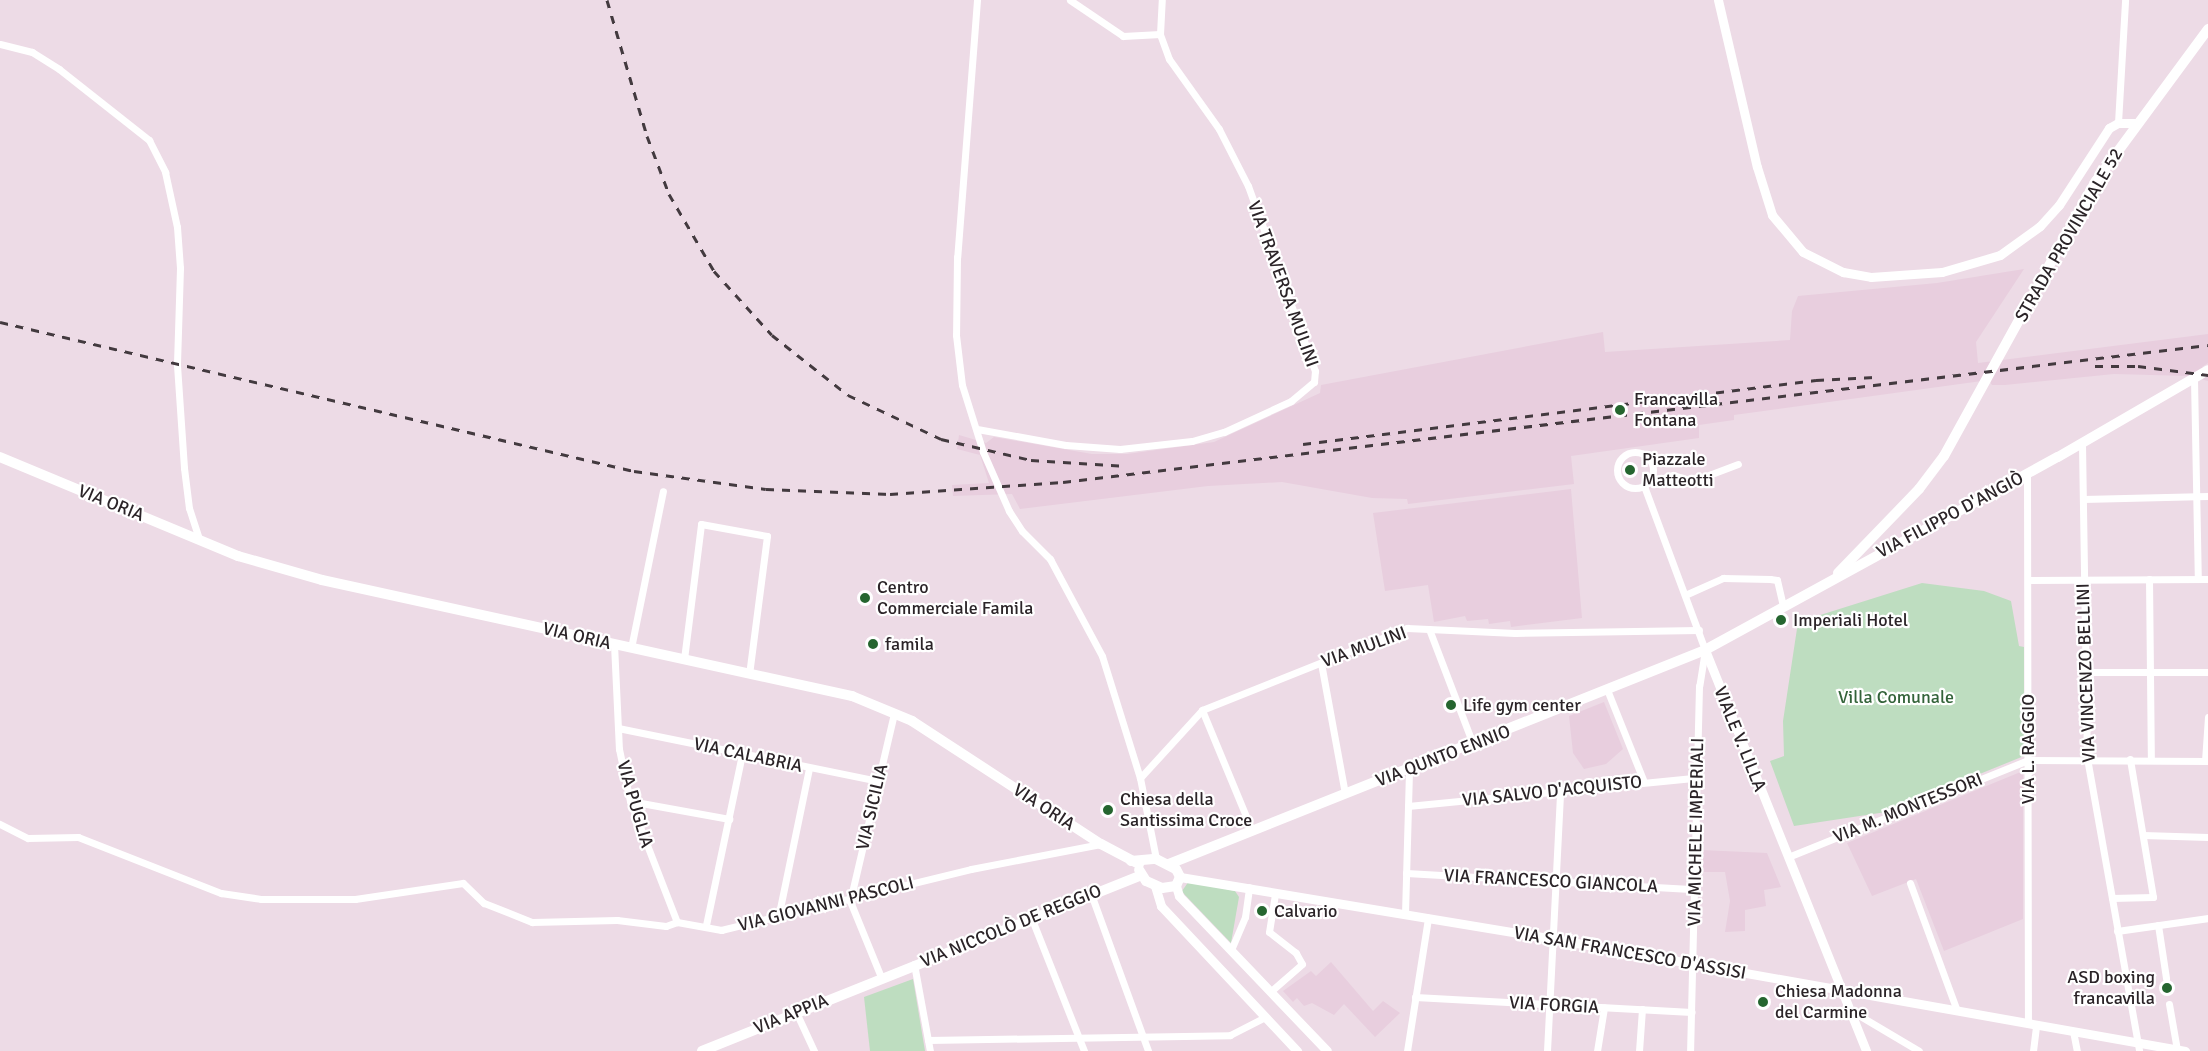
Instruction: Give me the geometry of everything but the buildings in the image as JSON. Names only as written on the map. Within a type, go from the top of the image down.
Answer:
[{"type":"main road","name":"STRADA PROVINCIALE 52","points":[[1834,578],[1919,489],[1944,456],[2096,181],[2208,29]]},
{"type":"main road","name":"VIA FILIPPO D'ANGIÒ","points":[[1705,650],[2082,444],[2208,370]]},
{"type":"main road","name":"VIA ORIA","points":[[0,457],[238,556],[322,580],[748,674],[837,691],[894,713],[1101,844],[1136,862]]},
{"type":"main road","name":"VIA QUNTO ENNIO","points":[[1169,864],[1608,692],[1705,650]]},
{"type":"main road","points":[[1156,859],[1169,864],[1178,882],[1155,886],[1140,876],[1136,862],[1156,859]]},
{"type":"main road","name":"VIA NICCOLÒ DE REGGIO","points":[[881,977],[1140,876]]},
{"type":"main road","name":"VIA APPIA","points":[[702,1051],[881,977]]},
{"type":"street","points":[[977,0],[962,164],[956,318],[960,375],[976,429],[1009,511],[1022,531],[1050,559],[1102,656],[1140,778],[1156,859]]},
{"type":"street","points":[[1070,0],[1123,36],[1161,34]]},
{"type":"street","name":"VIA TRAVERSA MULINI","points":[[976,429],[1066,445],[1120,449],[1192,441],[1224,432],[1291,401],[1314,382],[1315,371],[1248,186],[1219,129],[1169,59],[1161,34],[1162,0]]},
{"type":"street","points":[[1718,0],[1757,167],[1772,215],[1803,252],[1843,272],[1871,277],[1942,272],[2000,255],[2047,219],[2109,128],[2118,123],[2137,123]]},
{"type":"street","points":[[2118,123],[2125,0]]},
{"type":"street","points":[[0,44],[32,52],[59,69],[149,140],[165,172],[177,227],[180,268],[177,365],[184,468],[189,508],[199,539]]},
{"type":"street","points":[[2194,379],[2198,579]]},
{"type":"street","name":"VIA VINCENZO BELLINI","points":[[2082,444],[2087,758],[2138,1047]]},
{"type":"street","points":[[1646,484],[1653,472],[1646,456],[1635,452],[1624,456],[1618,466],[1622,482],[1632,488],[1646,484],[1673,475],[1693,481],[1738,464]]},
{"type":"street","name":"VIA L. RAGGIO","points":[[2027,474],[2028,760],[2033,1051]]},
{"type":"street","name":"VIALE V. LILLA","points":[[1646,484],[1705,650],[1866,1051]]},
{"type":"street","points":[[632,648],[663,491]]},
{"type":"street","points":[[2083,499],[2208,496]]},
{"type":"street","points":[[684,659],[700,524],[767,536],[748,674]]},
{"type":"street","points":[[1685,595],[1723,578],[1777,580],[1782,606]]},
{"type":"street","points":[[2149,579],[2151,759]]},
{"type":"street","points":[[2029,580],[2208,579]]},
{"type":"street","name":"VIA MULINI","points":[[1140,778],[1202,710],[1407,628],[1515,633],[1699,630]]},
{"type":"street","points":[[1429,629],[1473,745]]},
{"type":"street","name":"VIA PUGLIA","points":[[614,644],[618,728],[630,801],[677,922]]},
{"type":"street","name":"VIA MICHELE IMPERIALI","points":[[1690,1051],[1698,686],[1705,650]]},
{"type":"street","points":[[1321,663],[1346,794]]},
{"type":"street","points":[[2085,672],[2208,672]]},
{"type":"street","points":[[1608,692],[1644,782]]},
{"type":"street","points":[[1202,710],[1252,831]]},
{"type":"street","name":"VIA SICILIA","points":[[850,900],[894,713]]},
{"type":"street","points":[[2028,760],[2087,758],[2207,761],[2208,717]]},
{"type":"street","name":"VIA CALABRIA","points":[[618,728],[878,781]]},
{"type":"street","points":[[706,925],[742,754]]},
{"type":"street","points":[[2112,898],[2153,897],[2130,759]]},
{"type":"street","name":"VIA M. MONTESSORI","points":[[1788,857],[2028,760]]},
{"type":"street","points":[[778,918],[809,768]]},
{"type":"street","points":[[1405,914],[1409,769]]},
{"type":"street","name":"VIA SALVO D'ACQUISTO","points":[[1408,806],[1696,778]]},
{"type":"street","points":[[1547,1051],[1558,882],[1560,790]]},
{"type":"street","points":[[630,801],[729,819]]},
{"type":"street","name":"VIA GIOVANNI PASCOLI","points":[[0,824],[28,838],[78,837],[231,894],[261,898],[354,899],[463,884],[484,903],[532,922],[617,920],[666,926],[677,922],[706,925],[721,930],[850,900],[907,883],[1101,844]]},
{"type":"street","points":[[2143,835],[2208,837]]},
{"type":"street","name":"VIA FRANCESCO GIANCOLA","points":[[1406,873],[1695,889]]},
{"type":"street","points":[[1178,882],[1179,896],[1327,1051]]},
{"type":"street","name":"VIA SAN FRANCESCO D'ASSISI","points":[[1178,882],[1249,887],[2073,1031],[2138,1047],[2181,1050]]},
{"type":"street","points":[[1910,883],[1958,1011]]},
{"type":"street","points":[[1155,886],[1161,906],[1297,1051]]},
{"type":"street","points":[[1231,950],[1245,917],[1249,887]]},
{"type":"street","points":[[1272,991],[1302,964],[1296,953],[1269,932],[1275,893]]},
{"type":"street","points":[[1090,894],[1148,1051]]},
{"type":"street","points":[[850,900],[881,977]]},
{"type":"street","points":[[1031,917],[1084,1051]]},
{"type":"street","points":[[1407,1051],[1428,918]]},
{"type":"street","points":[[2117,931],[2208,918]]},
{"type":"street","points":[[2158,926],[2166,978]]},
{"type":"street","points":[[914,964],[930,1051]]},
{"type":"street","name":"VIA FORGIA","points":[[1415,998],[1692,1012]]},
{"type":"street","points":[[2169,1004],[2181,1050]]},
{"type":"street","points":[[1597,1051],[1604,1008]]},
{"type":"street","points":[[1639,1051],[1642,1009]]},
{"type":"street","points":[[1850,1010],[1919,1051]]},
{"type":"street","points":[[796,1012],[814,1051]]},
{"type":"street","points":[[928,1040],[1230,1035],[1264,1018]]},
{"type":"street","points":[[2073,1031],[2077,1051]]},
{"type":"shaded area","points":[[2024,269],[1976,342],[1978,363],[2208,334],[2208,363],[2202,367],[2208,370],[2208,381],[2189,376],[2114,374],[2005,385],[1992,385],[1989,380],[1734,415],[1734,420],[1699,425],[1699,438],[1571,456],[1574,484],[1408,504],[1407,499],[1372,498],[1282,482],[1208,486],[1020,509],[1012,494],[953,496],[952,485],[989,483],[980,455],[957,449],[959,435],[986,443],[994,437],[1092,454],[1127,454],[1214,442],[1320,393],[1321,385],[1603,332],[1605,352],[1790,340],[1792,311],[1798,296],[1937,283]]},
{"type":"shaded area","points":[[1571,489],[1582,618],[1511,627],[1510,621],[1489,624],[1488,619],[1467,621],[1465,616],[1434,622],[1428,585],[1385,591],[1373,513]]},
{"type":"shaded area","points":[[1604,702],[1623,749],[1606,764],[1584,769],[1573,753],[1569,716]]},
{"type":"shaded area","points":[[2023,771],[2023,919],[1944,951],[1916,879],[1872,896],[1847,843]]},
{"type":"shaded area","points":[[1701,850],[1767,853],[1781,887],[1764,890],[1766,906],[1745,910],[1745,931],[1725,932],[1730,901],[1725,872],[1701,872]]},
{"type":"shaded area","points":[[1331,962],[1373,1011],[1383,1001],[1400,1013],[1375,1037],[1344,1004],[1334,1015],[1312,1003],[1304,1006],[1297,998],[1293,1002],[1283,991],[1311,971],[1316,976]]},
{"type":"green space","name":"Villa Comunale","points":[[1922,583],[1984,591],[2011,601],[2019,646],[2024,647],[2024,756],[1886,812],[1794,826],[1770,761],[1784,756],[1783,721],[1798,622]]},
{"type":"green space","points":[[1189,881],[1235,891],[1239,897],[1231,943],[1182,891]]},
{"type":"green space","points":[[913,979],[925,1051],[870,1051],[864,997]]},
{"type":"railway","points":[[607,0],[647,136],[669,194],[714,271],[772,335],[848,395],[941,439],[1031,460],[1127,466]]},
{"type":"railway","points":[[0,322],[634,471],[766,489],[890,494],[1063,482],[2208,345]]},
{"type":"railway","points":[[2095,366],[2138,366],[2208,375]]},
{"type":"railway","points":[[1303,444],[1816,380],[1875,377]]},
{"type":"place","name":"Francavilla Fontana","points":[[1620,410]]},
{"type":"place","name":"Piazzale Matteotti","points":[[1630,470]]},
{"type":"place","name":"Centro Commerciale Famila","points":[[865,598]]},
{"type":"place","name":"Imperiali Hotel","points":[[1781,620]]},
{"type":"place","name":"famila","points":[[873,644]]},
{"type":"place","name":"Life gym center","points":[[1451,705]]},
{"type":"place","name":"Chiesa della Santissima Croce","points":[[1108,810]]},
{"type":"place","name":"Calvario","points":[[1262,911]]},
{"type":"place","name":"ASD boxing francavilla","points":[[2167,988]]},
{"type":"place","name":"Chiesa Madonna del Carmine","points":[[1763,1002]]}]
